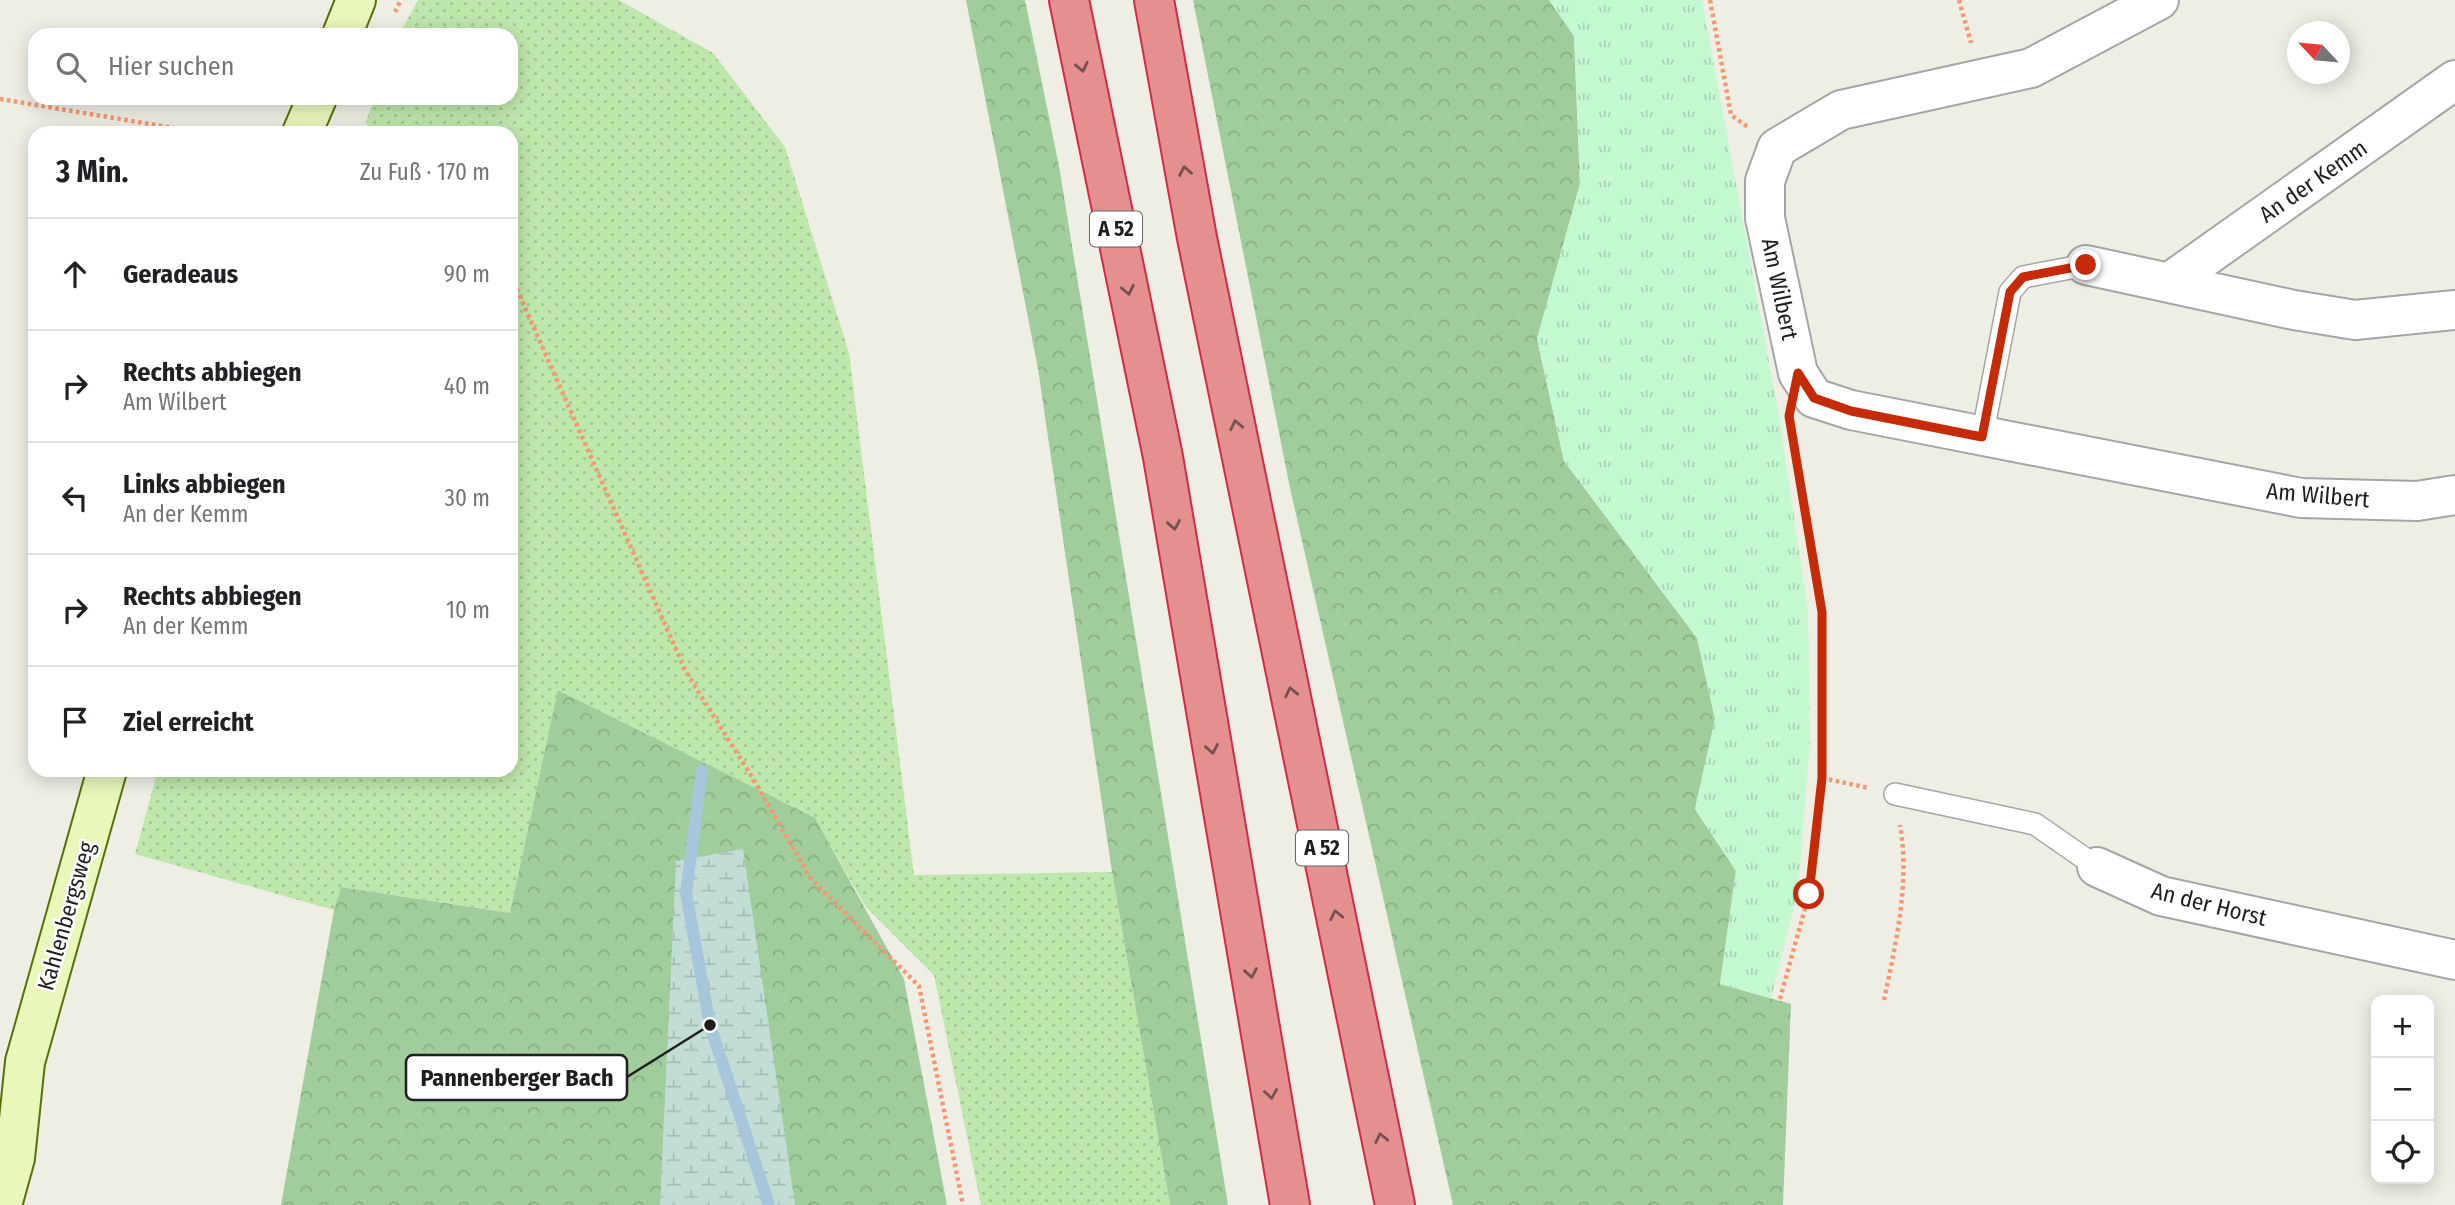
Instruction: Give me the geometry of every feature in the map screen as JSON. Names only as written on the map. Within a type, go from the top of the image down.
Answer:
[{"type":"highway","name":"A 52","points":[[1069,0],[1163,457],[1290,1205]]},
{"type":"highway","name":"A 52","points":[[1154,0],[1197,238],[1395,1205]]},
{"type":"street","points":[[345,28],[356,0]]},
{"type":"street","points":[[1777,148],[1841,110],[2031,68],[2159,0]]},
{"type":"street","name":"An der Kemm","points":[[2170,282],[2455,80]]},
{"type":"street","points":[[305,126],[314,105]]},
{"type":"street","name":"Am Wilbert","points":[[1777,148],[1765,181],[1765,218],[1798,373],[1814,398],[1851,411],[2301,498],[2417,501],[2455,495]]},
{"type":"street","points":[[2086,265],[2294,310],[2355,320],[2455,310]]},
{"type":"street","name":"Kahlenbergsweg","points":[[2,1205],[15,1158],[25,1062],[105,777]]},
{"type":"street","name":"An der Horst","points":[[2097,867],[2161,896],[2455,960]]},
{"type":"street","name":"Kahlenbergsweg","points":[[0,1112],[25,1062]]},
{"type":"lane","points":[[1982,437],[2010,292],[2023,277],[2086,265]]},
{"type":"lane","name":"An der Horst","points":[[1895,794],[2035,824],[2097,867]]},
{"type":"path","points":[[1710,0],[1731,115],[1777,148]]},
{"type":"path","points":[[0,99],[28,104]]},
{"type":"path","points":[[36,105],[162,126]]},
{"type":"path","points":[[518,292],[686,672],[752,777],[811,879],[919,986],[964,1205]]},
{"type":"path","points":[[1780,999],[1809,894],[1822,778],[1822,612],[1789,416],[1798,373]]},
{"type":"path","points":[[1822,778],[1895,794],[1903,840],[1901,921],[1884,1000]]},
{"type":"green space","points":[[418,0],[619,0],[713,53],[785,147],[849,353],[914,875],[1112,872],[1170,1205],[981,1205],[934,975],[866,907],[815,819],[559,690],[510,913],[342,887],[334,910],[135,854],[156,777],[518,777],[518,126],[369,126],[365,123],[372,105],[518,105],[518,28],[403,28]]},
{"type":"green space","points":[[966,0],[1025,0],[1059,166],[1228,1205],[1170,1205],[1112,872],[1038,369]]},
{"type":"green space","points":[[1193,0],[1549,0],[1574,36],[1580,184],[1537,339],[1564,461],[1697,638],[1715,719],[1695,809],[1736,871],[1720,984],[1791,1004],[1783,1205],[1453,1205],[1290,488]]},
{"type":"green space","points":[[1549,0],[1702,0],[1779,416],[1808,612],[1810,742],[1798,891],[1771,998],[1720,984],[1736,871],[1695,809],[1715,719],[1697,638],[1564,461],[1537,339],[1580,184],[1574,36]]},
{"type":"green space","points":[[558,690],[815,818],[904,979],[947,1205],[281,1205],[334,910],[341,887],[510,913]]},
{"type":"green space","points":[[743,849],[795,1205],[660,1205],[676,861]]},
{"type":"waterway","points":[[702,771],[686,893],[710,1025],[769,1205]]},
{"type":"place","name":"Pannenberger Bach","points":[[710,1025]]},
{"type":"route","points":[[1809,894],[1822,778],[1822,612],[1789,416],[1798,373],[1814,398],[1851,411],[1982,437],[2010,292],[2023,277],[2086,265]]}]
